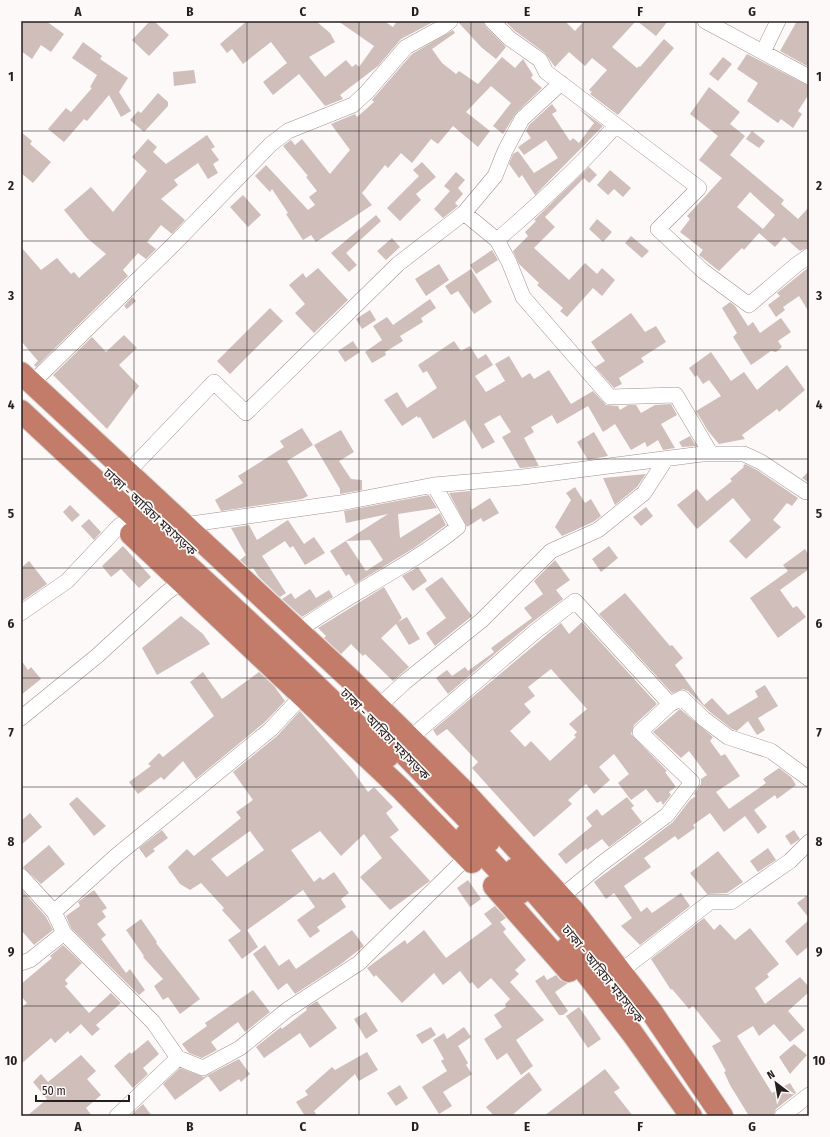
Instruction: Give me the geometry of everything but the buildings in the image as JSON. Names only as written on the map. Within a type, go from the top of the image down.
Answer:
[{"type":"highway","points":[[25,383],[127,473],[298,631],[460,787],[561,897],[621,971],[651,1011],[722,1116]]},
{"type":"highway","name":"ঢাকা - আরিচা মহাসড়ক","points":[[25,383],[167,529],[312,660],[495,846],[617,987],[665,1053],[706,1116]]},
{"type":"highway","name":"ঢাকা - আরিচা মহাসড়ক","points":[[21,411],[129,513],[315,683],[477,846],[542,918],[597,985],[672,1087],[691,1116]]},
{"type":"highway","points":[[21,431],[400,789],[467,857],[553,951],[596,1005],[675,1116]]},
{"type":"street","points":[[25,383],[174,244],[271,144],[288,130],[353,104],[367,92],[406,47],[441,28],[450,21]]},
{"type":"street","points":[[492,21],[509,38],[540,60],[546,72],[699,188],[658,230],[703,271],[749,305],[796,265],[809,256]]},
{"type":"street","points":[[705,21],[809,77]]},
{"type":"street","points":[[763,52],[778,21]]},
{"type":"street","points":[[127,473],[214,382],[246,413],[398,264],[464,213],[495,176],[505,151],[522,119],[561,83]]},
{"type":"street","points":[[497,240],[545,198],[593,152],[616,125]]},
{"type":"street","points":[[464,213],[497,240],[509,262],[523,297],[610,397],[676,395],[711,454]]},
{"type":"street","points":[[184,526],[340,503],[434,485],[523,477],[711,454],[744,454],[761,462],[806,492],[809,491]]},
{"type":"street","points":[[378,707],[405,682],[482,620],[551,551],[598,530],[644,493],[666,459]]},
{"type":"street","points":[[298,631],[351,595],[432,548],[458,527],[434,485]]},
{"type":"street","points":[[21,613],[66,581],[120,525]]},
{"type":"street","points":[[21,718],[97,656],[166,593],[181,582]]},
{"type":"street","points":[[410,738],[536,631],[575,601],[670,704]]},
{"type":"street","points":[[54,912],[122,851],[271,729],[302,696]]},
{"type":"street","points":[[561,897],[601,864],[667,815],[692,782],[640,732],[670,704],[682,698],[704,719],[728,737],[771,751],[809,778]]},
{"type":"street","points":[[621,971],[710,902],[731,902],[790,861],[809,842]]},
{"type":"street","points":[[21,876],[54,912],[64,932],[153,1022],[178,1058],[203,1068],[240,1048],[287,1010],[359,963],[467,857]]},
{"type":"street","points":[[21,963],[30,960],[64,932]]},
{"type":"street","points":[[117,1116],[178,1058]]},
{"type":"street","points":[[782,1116],[809,1095]]}]
